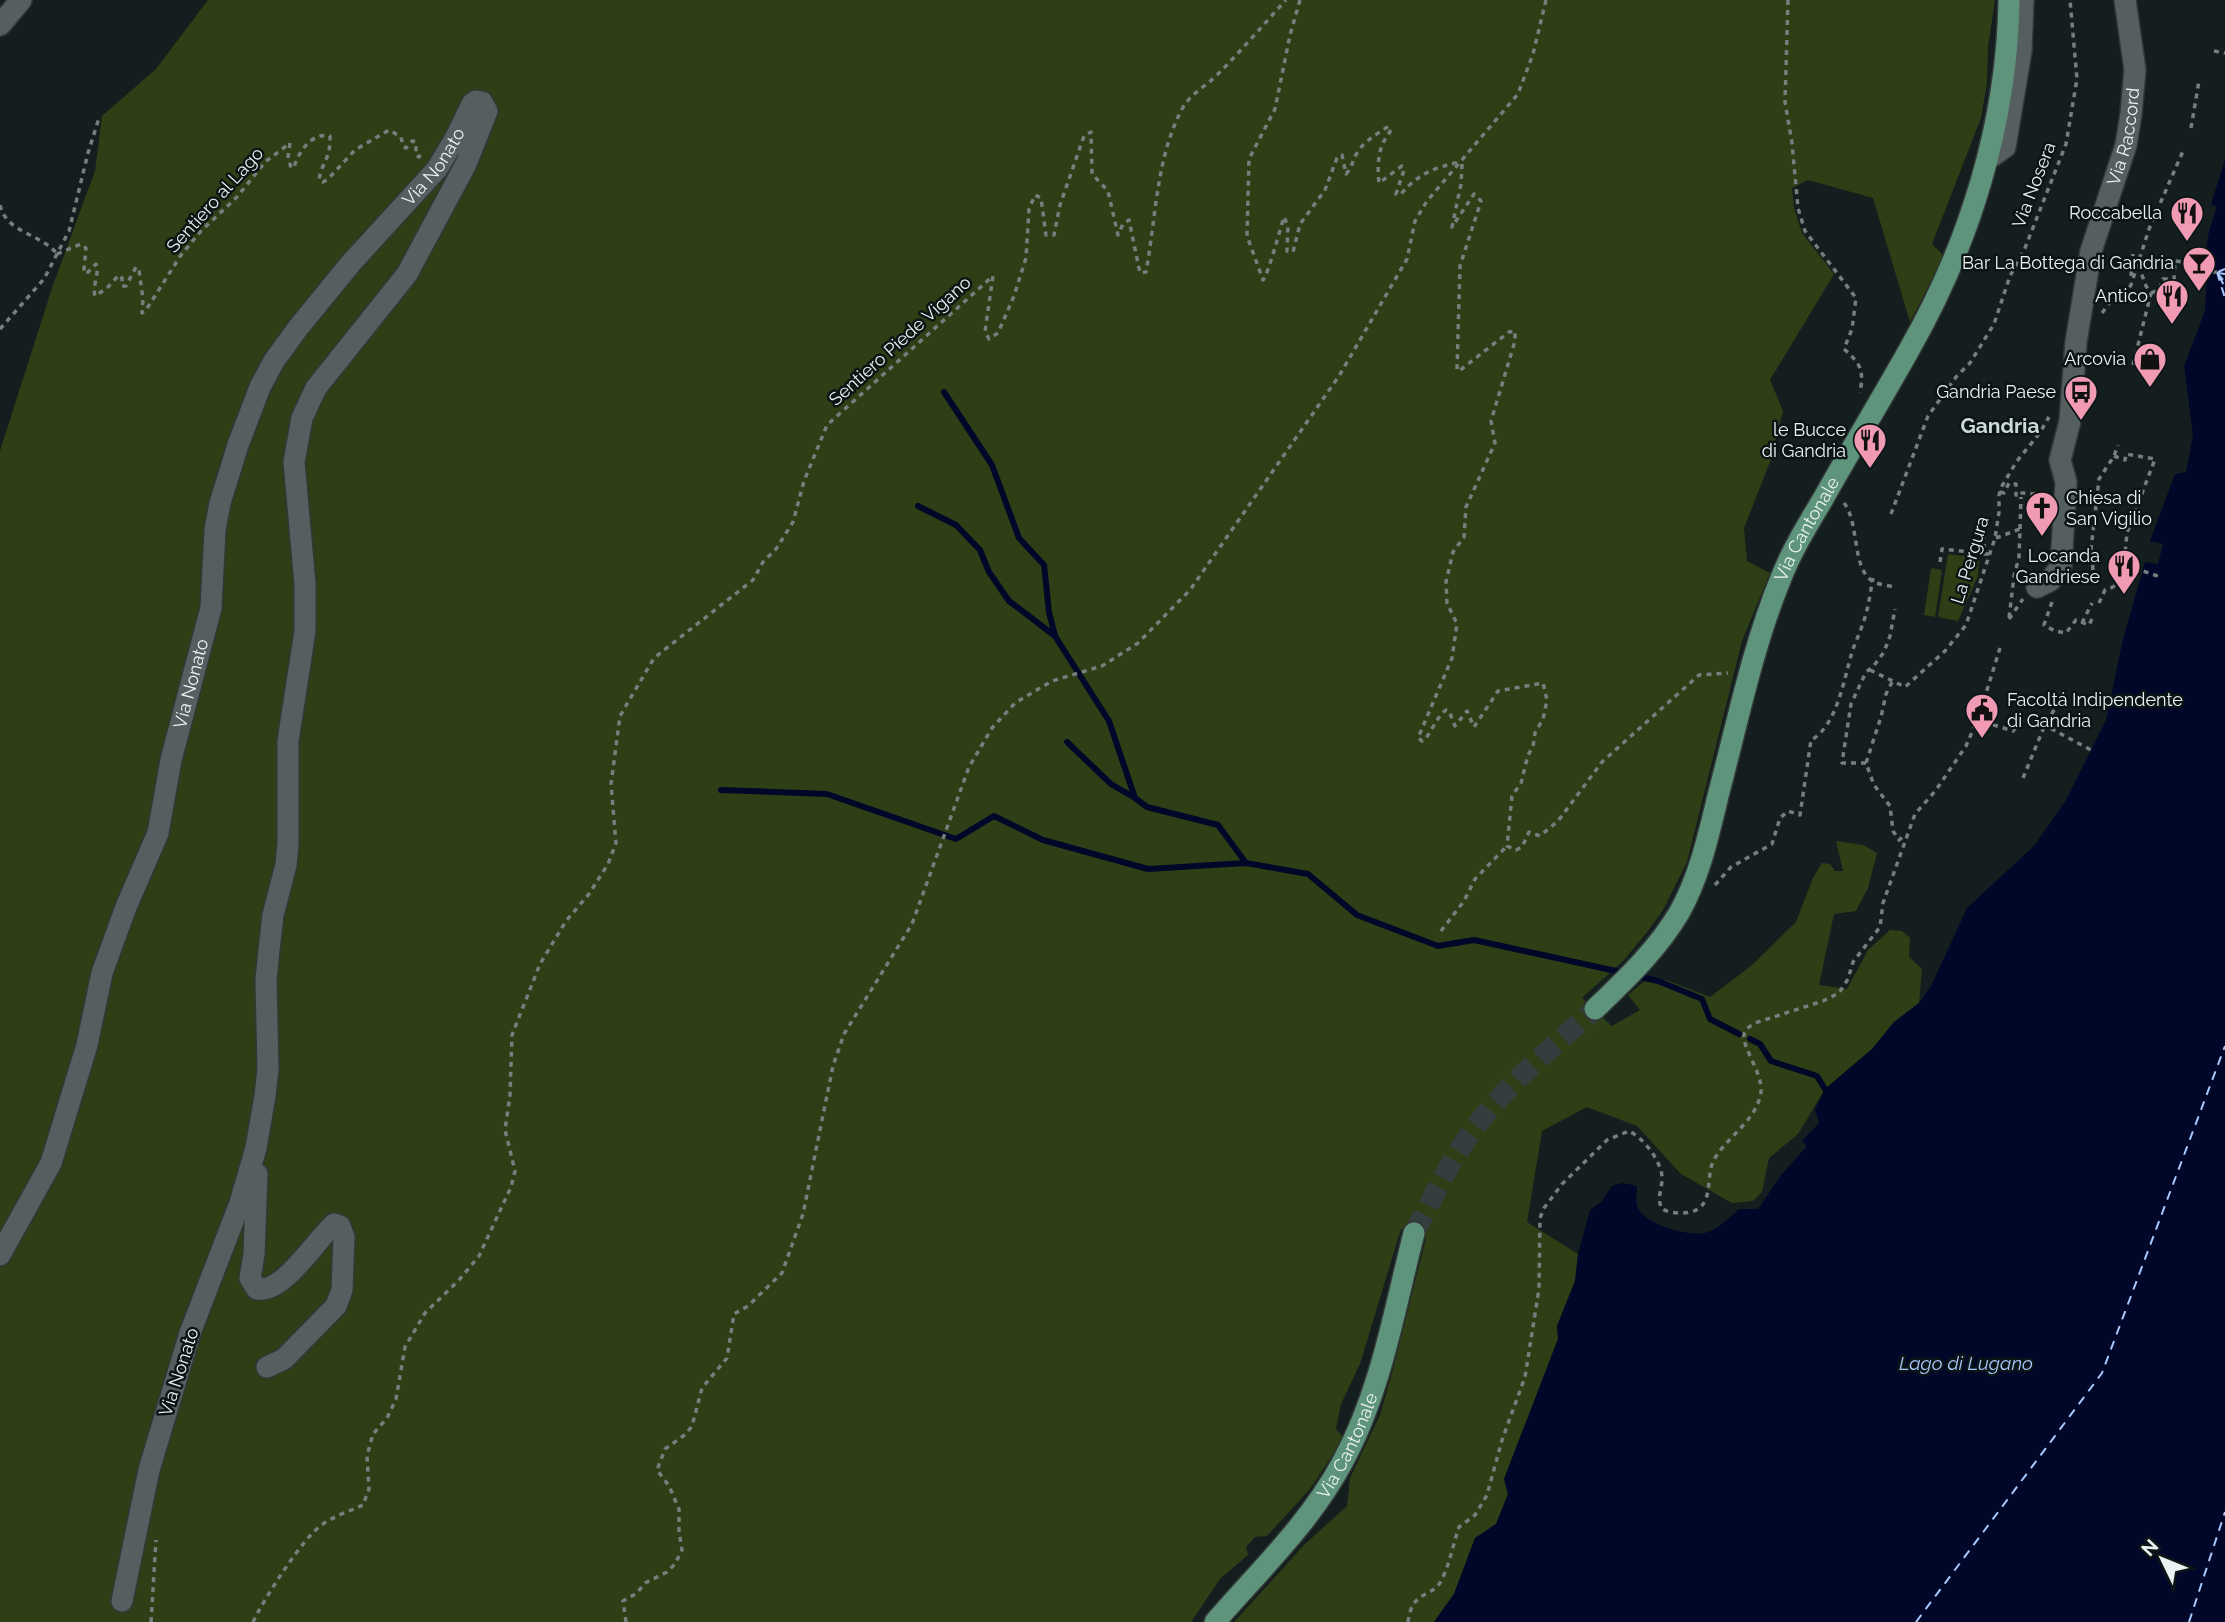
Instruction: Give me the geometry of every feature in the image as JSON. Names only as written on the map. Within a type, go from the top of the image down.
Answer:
[{"type":"main road","name":"Via Cantonale","points":[[1595,1009],[1642,962],[1669,928],[1688,895],[1703,854],[1756,647],[1782,576],[1812,517],[1930,312],[1960,245],[1988,159],[2007,50],[2009,0]]},
{"type":"main road","name":"Via Cantonale","points":[[1215,1622],[1304,1522],[1342,1464],[1367,1409],[1380,1370],[1415,1233]]},
{"type":"street","points":[[0,25],[21,0]]},
{"type":"street","points":[[1988,159],[2005,147],[2019,63],[2023,0]]},
{"type":"street","name":"Via Raccord","points":[[2037,587],[2051,580],[2061,566],[2066,482],[2060,460],[2070,421],[2076,342],[2091,251],[2123,156],[2132,114],[2134,57],[2125,0]]},
{"type":"street","name":"Via Nonato","points":[[0,1255],[51,1163],[87,1045],[102,973],[126,907],[158,833],[171,760],[211,608],[215,530],[220,503],[237,445],[260,387],[274,361],[298,328],[385,224],[429,179],[449,151],[469,108],[476,101],[482,102],[487,111],[474,145],[407,274],[316,388],[306,406],[298,435],[294,462],[305,584],[305,631],[288,741],[288,843],[270,932],[266,980],[268,1069],[256,1148],[240,1203],[190,1332],[163,1422],[149,1470],[122,1601]]},
{"type":"street","name":"Via Nonato","points":[[256,1148],[254,1255],[250,1278],[253,1286],[262,1290],[272,1287],[304,1258],[334,1224],[340,1226],[344,1237],[342,1290],[336,1306],[289,1354],[267,1367]]},
{"type":"path","name":"Sentiero Piede Vigano","points":[[253,1622],[270,1592],[321,1524],[363,1505],[369,1489],[367,1456],[373,1434],[387,1418],[396,1399],[405,1347],[425,1313],[479,1256],[500,1214],[515,1171],[505,1130],[510,1095],[512,1035],[540,964],[566,920],[589,894],[608,864],[616,843],[611,784],[620,716],[654,658],[753,580],[793,522],[804,481],[827,425],[993,276],[985,331],[989,339],[998,332],[1014,296],[1026,258],[1029,209],[1035,195],[1041,198],[1046,235],[1054,234],[1060,205],[1083,136],[1091,132],[1092,174],[1108,191],[1118,235],[1123,224],[1129,219],[1140,273],[1146,272],[1158,190],[1172,132],[1183,108],[1193,94],[1215,77],[1286,0]]},
{"type":"path","points":[[1300,0],[1275,109],[1249,159],[1247,236],[1263,280],[1267,276],[1284,217],[1287,226],[1287,251],[1293,252],[1300,224],[1325,190],[1337,158],[1342,155],[1346,174],[1350,171],[1356,154],[1368,140],[1389,126],[1390,132],[1383,140],[1377,171],[1379,183],[1402,166],[1404,170],[1396,194],[1401,194],[1414,179],[1438,166],[1462,162]]},
{"type":"path","points":[[626,1622],[623,1601],[637,1593],[645,1583],[667,1572],[675,1564],[682,1550],[679,1509],[669,1486],[657,1470],[665,1450],[692,1426],[702,1388],[727,1358],[734,1314],[748,1307],[782,1273],[803,1214],[833,1066],[844,1034],[912,924],[968,767],[992,728],[1015,703],[1052,681],[1102,666],[1138,643],[1190,590],[1339,376],[1407,259],[1415,221],[1427,201],[1518,94],[1533,54],[1546,0]]},
{"type":"path","points":[[1788,0],[1785,102],[1798,208],[1805,231],[1856,299],[1852,329],[1844,349],[1857,362],[1862,373],[1858,405]]},
{"type":"path","name":"Via Nosera","points":[[1891,514],[1928,416],[1956,377],[1970,363],[1994,324],[2010,276],[2025,248],[2066,144],[2077,79],[2070,0]]},
{"type":"path","points":[[2214,51],[2225,53]]},
{"type":"path","points":[[2191,128],[2199,81]]},
{"type":"path","points":[[0,329],[44,279],[69,231],[99,118]]},
{"type":"path","name":"Sentiero al Lago","points":[[57,254],[82,244],[86,248],[86,274],[96,264],[97,268],[95,296],[107,288],[118,275],[122,278],[122,286],[126,286],[136,267],[139,270],[143,299],[142,313],[181,255],[201,232],[237,197],[265,162],[290,143],[288,156],[291,168],[315,137],[320,134],[330,136],[329,156],[320,171],[319,180],[323,182],[355,150],[389,130],[401,137],[406,148],[412,141],[416,142],[416,155],[419,157],[423,150],[428,154],[433,150],[441,156],[445,150],[449,151]]},
{"type":"path","points":[[2133,254],[2130,285],[2149,229],[2183,151]]},
{"type":"path","points":[[1441,931],[1464,901],[1475,879],[1507,846],[1512,796],[1521,783],[1535,733],[1544,719],[1547,700],[1543,683],[1498,691],[1474,727],[1467,711],[1455,726],[1449,711],[1446,710],[1425,740],[1418,738],[1452,658],[1457,624],[1447,603],[1446,582],[1453,552],[1464,537],[1466,507],[1495,443],[1491,421],[1515,331],[1509,332],[1457,370],[1460,266],[1481,201],[1474,194],[1452,227],[1461,184],[1462,162]]},
{"type":"path","points":[[0,205],[1,211],[19,231],[52,248],[57,254]]},
{"type":"path","points":[[2151,293],[2159,290],[2163,279],[2174,279],[2175,261],[2196,264],[2200,270],[2207,272],[2217,272]]},
{"type":"path","points":[[2133,365],[2151,293],[2138,262]]},
{"type":"path","name":"La Pergura","points":[[1892,682],[1906,687],[1930,666],[1966,625],[1995,538],[2000,492],[2017,461],[2054,409]]},
{"type":"path","points":[[2093,569],[2091,549],[2099,479],[2115,456],[2118,445]]},
{"type":"path","points":[[2099,603],[2105,590],[2115,588],[2120,580],[2127,533],[2155,459],[2126,454],[2125,460],[2115,456]]},
{"type":"path","points":[[2000,492],[2004,493],[2009,483],[2016,485],[2016,495],[2021,496]]},
{"type":"path","points":[[2021,496],[2022,493],[2027,494]]},
{"type":"path","points":[[2009,619],[2019,557],[2021,496]]},
{"type":"path","points":[[1840,500],[1851,514],[1860,562],[1865,574],[1896,589]]},
{"type":"path","points":[[1995,538],[2021,529]]},
{"type":"path","points":[[1940,562],[1942,549],[1980,553],[1979,538],[1983,538],[1984,554],[1989,554]]},
{"type":"path","points":[[2124,564],[2160,577]]},
{"type":"path","points":[[1688,895],[1711,890],[1731,867],[1772,844],[1780,818],[1788,811],[1800,815],[1811,740],[1818,736],[1830,721],[1845,683],[1852,650],[1863,626],[1873,580]]},
{"type":"path","points":[[2037,587],[2049,589],[2054,595],[2043,625],[2045,627],[2066,633],[2076,620],[2090,625],[2092,619]]},
{"type":"path","points":[[2082,624],[2092,603]]},
{"type":"path","points":[[1866,763],[1842,763],[1851,704],[1866,672],[1884,652],[1895,609]]},
{"type":"path","points":[[1408,1622],[1412,1605],[1441,1581],[1456,1544],[1459,1527],[1475,1515],[1487,1495],[1502,1440],[1525,1377],[1539,1289],[1538,1226],[1544,1208],[1562,1184],[1607,1140],[1614,1135],[1629,1132],[1641,1139],[1658,1164],[1662,1175],[1659,1201],[1662,1209],[1672,1213],[1690,1212],[1697,1210],[1705,1202],[1713,1161],[1754,1111],[1761,1093],[1758,1072],[1744,1037],[1745,1031],[1755,1023],[1823,1001],[1839,993],[1853,962],[1880,927],[1883,903],[1915,814],[1953,767],[1966,746],[1979,716],[2000,648]]},
{"type":"path","points":[[1870,670],[1892,682],[1866,763],[1874,785],[1890,806],[1896,838],[1899,840],[1903,837],[1909,827]]},
{"type":"path","points":[[1507,846],[1520,849],[1528,833],[1531,831],[1540,836],[1558,821],[1602,762],[1699,675],[1736,672]]},
{"type":"path","points":[[2023,778],[2045,725],[2060,701],[2063,687]]},
{"type":"path","points":[[1979,716],[1995,721],[1994,725],[2013,731],[2021,722],[2050,724],[2048,727],[2091,750]]},
{"type":"path","points":[[151,1622],[156,1545]]},
{"type":"green space","points":[[208,0],[1995,0],[1981,118],[1932,244],[1944,256],[1910,322],[1873,198],[1808,180],[1792,188],[1794,208],[1802,233],[1834,274],[1770,380],[1783,411],[1770,462],[1744,528],[1747,561],[1770,573],[1742,641],[1687,862],[1663,910],[1648,931],[1624,960],[1582,998],[1612,1026],[1640,1010],[1628,995],[1646,980],[1666,980],[1710,997],[1751,966],[1796,922],[1813,878],[1822,863],[1830,864],[1835,871],[1843,871],[1836,841],[1863,845],[1877,853],[1868,888],[1856,911],[1834,914],[1819,985],[1847,989],[1868,950],[1890,930],[1902,931],[1910,938],[1909,957],[1922,969],[1919,1003],[1894,1022],[1872,1049],[1825,1089],[1798,1134],[1769,1158],[1762,1192],[1753,1201],[1732,1203],[1681,1174],[1637,1126],[1587,1107],[1542,1131],[1527,1222],[1578,1254],[1575,1281],[1557,1326],[1558,1339],[1504,1479],[1508,1494],[1496,1524],[1475,1538],[1454,1594],[1434,1622],[1234,1622],[1304,1545],[1347,1506],[1350,1478],[1380,1415],[1426,1238],[1401,1229],[1360,1364],[1341,1404],[1336,1429],[1344,1438],[1310,1489],[1267,1536],[1255,1537],[1246,1547],[1248,1555],[1220,1579],[1191,1622],[0,1622],[0,451],[52,288],[95,171],[102,116],[156,69]]},
{"type":"green space","points":[[1948,554],[1979,558],[1978,576],[1958,621],[1938,617]]},
{"type":"green space","points":[[1931,568],[1942,570],[1935,617],[1924,615]]},
{"type":"water","name":"Lago di Lugano","points":[[2225,160],[2225,1622],[1434,1622],[1454,1594],[1475,1538],[1496,1524],[1508,1494],[1504,1479],[1558,1339],[1557,1326],[1575,1281],[1578,1254],[1590,1210],[1601,1202],[1612,1186],[1623,1183],[1637,1186],[1637,1206],[1643,1214],[1659,1225],[1680,1232],[1708,1232],[1721,1225],[1739,1209],[1758,1209],[1782,1174],[1807,1146],[1802,1141],[1819,1123],[1815,1109],[1825,1089],[1872,1049],[1894,1022],[1919,1003],[1931,986],[1967,908],[2034,846],[2065,802],[2106,720],[2123,639],[2145,562],[2158,564],[2163,544],[2150,541],[2175,474],[2186,472],[2193,435],[2184,366],[2205,311],[2205,258],[2209,231],[2217,207],[2211,204]]},
{"type":"waterway","points":[[944,392],[992,465],[1019,538],[1044,565],[1049,612],[1055,636]]},
{"type":"waterway","points":[[918,506],[956,525],[980,550],[989,572],[1009,601],[1055,636],[1109,721],[1135,798],[1147,807],[1218,825],[1246,863]]},
{"type":"waterway","points":[[1067,742],[1111,784],[1135,798]]},
{"type":"waterway","points":[[721,790],[827,794],[956,839],[994,816],[1043,840],[1148,869],[1246,863],[1308,874],[1357,915],[1438,946],[1474,940],[1625,973]]},
{"type":"waterway","points":[[1636,976],[1658,981],[1702,999],[1710,1019],[1739,1034]]},
{"type":"waterway","points":[[1750,1039],[1760,1044],[1771,1061],[1817,1076],[1825,1089]]},
{"type":"ferry route","points":[[2218,272],[2225,269]]},
{"type":"ferry route","points":[[2217,272],[2225,298]]},
{"type":"ferry route","points":[[2217,273],[2225,282]]},
{"type":"ferry route","points":[[2218,273],[2225,274]]},
{"type":"ferry route","points":[[2219,276],[2225,287]]},
{"type":"ferry route","points":[[1916,1622],[2102,1373],[2225,1046]]},
{"type":"ferry route","points":[[2189,1622],[2225,1512]]},
{"type":"tunnel","points":[[1414,1233],[1456,1155],[1486,1113],[1531,1066],[1595,1009]]},
{"type":"place","name":"Roccabella","points":[[2187,243]]},
{"type":"place","name":"Bar La Bottega di Gandria","points":[[2199,293]]},
{"type":"place","name":"Antico","points":[[2172,326]]},
{"type":"place","name":"Arcovia","points":[[2150,389]]},
{"type":"place","name":"Gandria Paese","points":[[2081,422]]},
{"type":"place","name":"le Bucce di Gandria","points":[[1870,470]]},
{"type":"place","name":"Chiesa di San Vigilio","points":[[2042,538]]},
{"type":"place","name":"Locanda Gandriese","points":[[2124,596]]},
{"type":"place","name":"Facoltá Indipendente di Gandria","points":[[1982,740]]},
{"type":"district","name":"Gandria","points":[[2000,426]]}]
